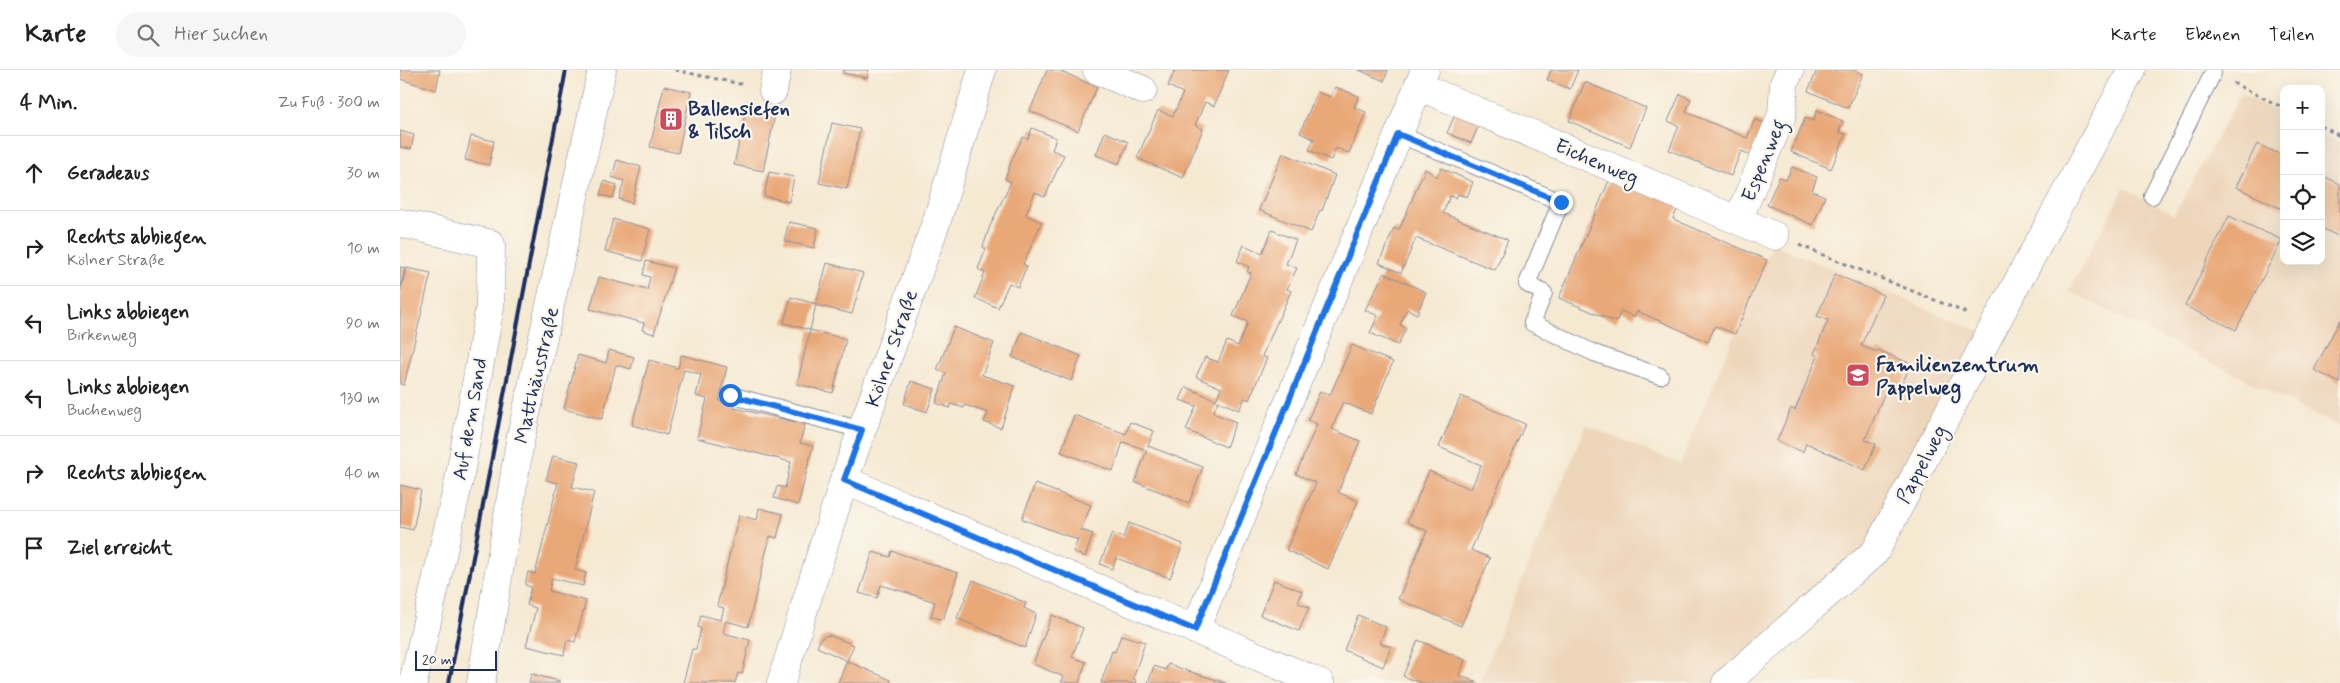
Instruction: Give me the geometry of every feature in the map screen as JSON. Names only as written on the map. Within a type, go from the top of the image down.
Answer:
[{"type":"street","name":"Matthäusstraße","points":[[481,683],[520,441],[602,70]]},
{"type":"street","name":"Kölner Straße","points":[[781,683],[844,480],[938,217],[982,70]]},
{"type":"street","points":[[1097,70],[1143,90]]},
{"type":"street","name":"Espenweg","points":[[1738,220],[1782,115],[1784,84],[1790,70]]},
{"type":"street","name":"Pappelweg","points":[[1726,683],[1875,552],[2132,70]]},
{"type":"street","points":[[1195,630],[1421,78]]},
{"type":"street","name":"Eichenweg","points":[[1421,78],[1775,236]]},
{"type":"street","name":"Auf dem Sand","points":[[400,224],[491,244],[490,306],[465,446],[412,683]]},
{"type":"street","points":[[844,480],[1320,683]]},
{"type":"lane","points":[[2152,196],[2214,73]]},
{"type":"lane","points":[[1398,134],[1561,202],[1527,284],[1544,293],[1532,323],[1594,354],[1660,376]]},
{"type":"lane","points":[[730,395],[862,430]]},
{"type":"path","points":[[674,70],[775,81]]},
{"type":"path","points":[[2214,73],[2280,106]]},
{"type":"path","points":[[2325,128],[2340,136]]},
{"type":"path","points":[[1775,236],[1995,324]]},
{"type":"shaded area","points":[[2241,94],[2280,113],[2280,265],[2325,265],[2325,136],[2340,143],[2340,427],[2069,291],[2124,188],[2174,215]]},
{"type":"shaded area","points":[[1773,244],[1981,332],[1870,547],[1713,683],[1479,683],[1586,425],[1680,464]]},
{"type":"building","points":[[400,70],[440,70],[436,90],[400,79]]},
{"type":"building","points":[[843,70],[869,70],[867,78],[843,73]]},
{"type":"building","points":[[1047,70],[1058,70],[1097,87],[1078,131],[1030,111]]},
{"type":"building","points":[[1175,70],[1229,70],[1214,106],[1205,102],[1195,125],[1203,129],[1183,178],[1137,158],[1158,110],[1173,116],[1183,93],[1168,86]]},
{"type":"building","points":[[1359,70],[1388,70],[1384,81]]},
{"type":"building","points":[[1551,70],[1578,70],[1570,89],[1547,80]]},
{"type":"building","points":[[1817,70],[1854,70],[1863,74],[1848,108],[1808,91]]},
{"type":"building","points":[[1585,82],[1646,108],[1630,147],[1569,121]]},
{"type":"building","name":"Ballensiefen & Tilsch","points":[[664,86],[691,92],[678,153],[650,147]]},
{"type":"building","points":[[1335,87],[1359,96],[1354,107],[1366,112],[1349,153],[1336,148],[1331,160],[1309,150],[1314,139],[1300,133],[1317,92],[1331,97]]},
{"type":"building","points":[[1680,94],[1691,99],[1686,112],[1747,138],[1755,119],[1766,124],[1753,156],[1741,151],[1731,176],[1669,150],[1679,126],[1668,121]]},
{"type":"building","points":[[747,104],[776,111],[763,171],[734,165]]},
{"type":"building","points":[[1457,110],[1481,120],[1471,143],[1447,133]]},
{"type":"building","points":[[1817,110],[1843,121],[1839,132],[1846,134],[1831,169],[1791,152],[1805,118],[1813,121]]},
{"type":"building","points":[[832,123],[860,129],[847,189],[819,183]]},
{"type":"building","points":[[1032,128],[1056,138],[1052,150],[1064,155],[1045,197],[1035,192],[1026,215],[1042,222],[1023,264],[1027,266],[1018,287],[1009,283],[998,308],[975,298],[985,273],[978,269],[986,249],[983,247],[990,226],[1011,182],[1005,179],[1012,159],[1023,137],[1028,139]]},
{"type":"building","points":[[400,131],[414,135],[411,149],[400,147]]},
{"type":"building","points":[[1105,132],[1128,142],[1119,164],[1096,155]]},
{"type":"building","points":[[471,136],[494,141],[489,165],[465,160]]},
{"type":"building","points":[[2257,144],[2280,154],[2280,208],[2236,187]]},
{"type":"building","points":[[1283,153],[1335,175],[1322,211],[1320,210],[1311,232],[1259,210]]},
{"type":"building","points":[[617,160],[641,167],[632,203],[619,199],[624,181],[612,177]]},
{"type":"building","points":[[1792,167],[1817,177],[1812,191],[1825,196],[1813,225],[1767,205],[1779,177],[1786,180]]},
{"type":"building","points":[[1441,168],[1473,182],[1467,197],[1458,194],[1456,198],[1450,196],[1443,213],[1508,240],[1495,270],[1416,238],[1401,273],[1379,263],[1394,228],[1399,230],[1425,169],[1437,177]]},
{"type":"building","points":[[769,172],[794,177],[789,202],[764,196]]},
{"type":"building","points":[[1611,176],[1679,205],[1673,219],[1767,260],[1735,334],[1715,326],[1708,342],[1637,311],[1634,317],[1621,311],[1616,322],[1559,298]]},
{"type":"building","points":[[2325,177],[2340,184],[2340,237],[2325,230]]},
{"type":"building","points":[[604,181],[617,185],[613,198],[600,195]]},
{"type":"building","points":[[2229,216],[2280,239],[2280,244],[2236,330],[2185,306]]},
{"type":"building","points":[[613,219],[650,229],[642,261],[605,251]]},
{"type":"building","points":[[789,222],[818,228],[814,248],[784,241]]},
{"type":"building","points":[[1272,230],[1296,240],[1286,264],[1297,268],[1287,289],[1291,291],[1262,356],[1267,358],[1249,400],[1245,398],[1239,410],[1218,401],[1213,413],[1236,422],[1226,447],[1186,430],[1196,406],[1180,400],[1186,387],[1216,400],[1221,388],[1196,377],[1205,357],[1218,362],[1227,341],[1238,346],[1248,322],[1233,316],[1251,273],[1247,272],[1249,267],[1237,261],[1244,245],[1262,253]]},
{"type":"building","points":[[646,261],[674,268],[654,334],[642,330],[644,323],[590,309],[599,277],[647,290],[650,277],[643,275]]},
{"type":"building","points":[[827,263],[863,273],[852,314],[816,305],[810,330],[784,323],[791,297],[816,304]]},
{"type":"building","points":[[400,267],[405,268],[401,286],[400,286]]},
{"type":"building","points":[[406,268],[431,273],[404,385],[400,384],[400,294]]},
{"type":"building","points":[[1384,273],[1426,292],[1417,314],[1407,309],[1400,325],[1406,328],[1398,345],[1370,333],[1378,316],[1365,310]]},
{"type":"building","name":"Familienzentrum Pappelweg","points":[[1835,274],[1883,295],[1861,346],[1877,352],[1878,350],[1911,364],[1899,390],[1888,385],[1865,440],[1876,444],[1865,470],[1806,443],[1803,452],[1777,441],[1791,408],[1795,410],[1818,356],[1814,354],[1828,320],[1817,316]]},
{"type":"building","points":[[2340,320],[2340,383],[2314,370]]},
{"type":"building","points":[[954,327],[994,343],[982,375],[1015,386],[1001,428],[984,422],[988,413],[965,405],[964,408],[951,404],[950,408],[936,403],[946,373],[937,370]]},
{"type":"building","points":[[810,330],[846,339],[833,393],[797,384]]},
{"type":"building","points":[[1022,332],[1081,356],[1071,381],[1012,357]]},
{"type":"building","points":[[1352,345],[1393,362],[1371,414],[1343,402],[1332,429],[1360,441],[1338,492],[1358,501],[1328,569],[1286,550],[1316,483],[1296,474],[1317,424],[1308,420],[1320,391],[1330,395]]},
{"type":"building","points":[[609,350],[634,357],[631,369],[616,365],[602,419],[564,409],[578,355],[606,363]]},
{"type":"building","points":[[681,355],[727,367],[719,401],[734,405],[734,408],[805,424],[800,443],[813,446],[798,505],[774,498],[777,486],[785,488],[791,462],[697,438],[707,399],[696,396],[701,374],[684,370],[667,435],[632,425],[649,360],[678,368]]},
{"type":"building","points":[[911,381],[935,389],[927,412],[904,404]]},
{"type":"building","points":[[1461,396],[1525,424],[1471,550],[1490,558],[1461,626],[1398,599],[1427,531],[1407,522],[1429,471],[1471,489],[1481,465],[1439,447]]},
{"type":"building","points":[[1074,415],[1126,434],[1130,422],[1154,431],[1148,446],[1203,467],[1189,503],[1135,482],[1147,450],[1123,442],[1113,471],[1061,452]]},
{"type":"building","points":[[553,456],[579,462],[572,487],[594,492],[575,570],[586,573],[583,586],[552,578],[549,591],[586,601],[575,642],[567,640],[564,655],[526,646],[536,608],[527,605],[531,587],[525,585],[528,572],[535,574],[558,483],[546,480]]},
{"type":"building","points":[[1035,484],[1091,505],[1081,530],[1093,534],[1085,557],[1073,552],[1078,540],[1022,519]]},
{"type":"building","points":[[400,485],[421,490],[413,530],[400,527]]},
{"type":"building","points":[[759,508],[783,514],[777,538],[770,536],[748,627],[726,621],[723,633],[750,640],[742,674],[738,673],[735,683],[683,683],[692,649],[696,649],[701,629],[698,627],[701,615],[721,620],[724,608],[717,606],[739,515],[757,520]]},
{"type":"building","points":[[1129,523],[1183,544],[1170,578],[1116,558],[1112,569],[1100,564],[1112,533],[1123,538]]},
{"type":"building","points":[[892,551],[958,573],[943,620],[931,616],[935,602],[908,593],[881,585],[877,598],[859,593],[873,552],[890,557]]},
{"type":"building","points":[[973,580],[1026,603],[1024,608],[1036,614],[1025,648],[957,618]]},
{"type":"building","points":[[1274,580],[1302,591],[1298,603],[1309,607],[1299,631],[1260,615]]},
{"type":"building","points":[[1052,615],[1083,628],[1072,657],[1086,662],[1079,683],[1061,682],[1064,677],[1033,664]]},
{"type":"building","points":[[1358,615],[1386,627],[1380,643],[1391,647],[1383,667],[1344,650]]},
{"type":"building","points":[[829,635],[854,645],[847,661],[817,647],[821,638]]},
{"type":"building","points":[[1121,635],[1145,642],[1133,679],[1136,680],[1135,683],[1101,683],[1112,651],[1115,652]]},
{"type":"building","points":[[1418,640],[1465,660],[1459,675],[1478,683],[1421,683],[1403,676]]},
{"type":"building","points":[[847,661],[891,680],[890,683],[838,683]]},
{"type":"building","points":[[1168,664],[1226,683],[1148,683],[1154,666],[1166,670]]},
{"type":"building","points":[[531,674],[559,681],[559,683],[529,683]]},
{"type":"railway","points":[[449,683],[566,70]]},
{"type":"place","name":"Ballensiefen & Tilsch","points":[[671,119]]},
{"type":"place","name":"Familienzentrum Pappelweg","points":[[1858,375]]},
{"type":"route","points":[[730,395],[862,430],[844,480],[1195,630],[1398,134],[1561,202]]}]
